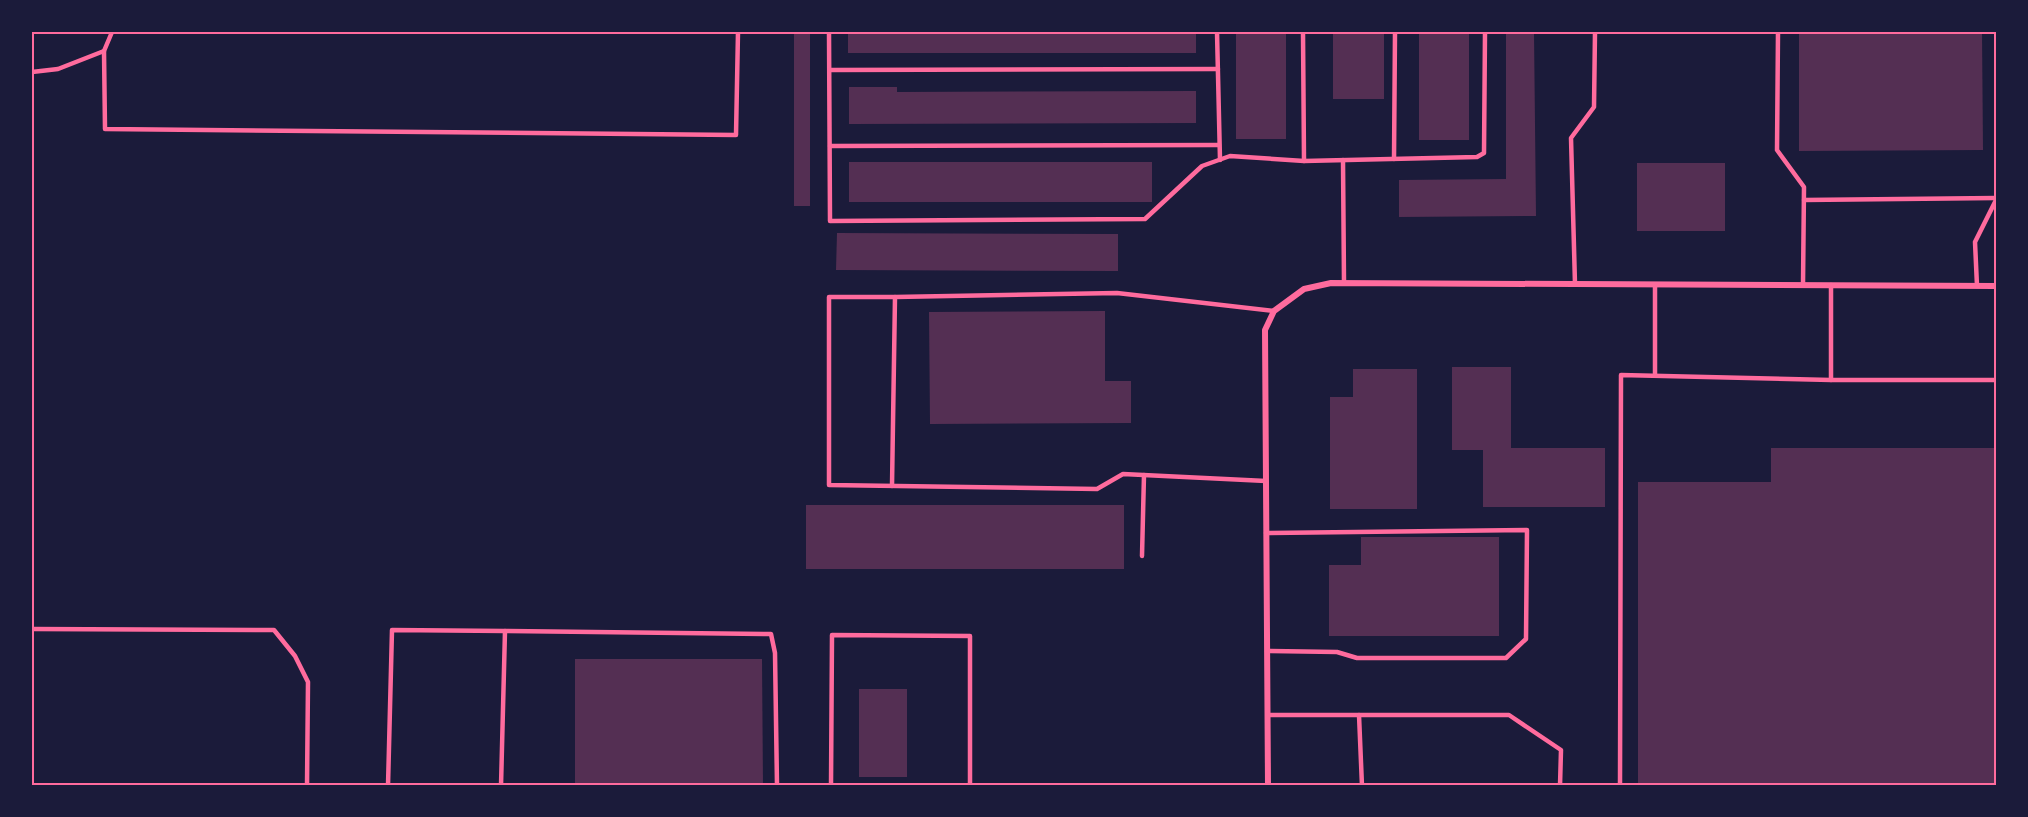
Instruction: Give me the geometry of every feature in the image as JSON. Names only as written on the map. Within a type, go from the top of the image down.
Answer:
[{"type":"street","points":[[1268,786],[1265,330],[1274,311],[1304,289],[1331,283],[1996,286]]},
{"type":"lane","points":[[112,32],[104,51],[105,129],[736,135],[738,32]]},
{"type":"lane","points":[[829,32],[830,221],[1145,219],[1203,166],[1230,156],[1304,161],[1477,157],[1484,153],[1485,32]]},
{"type":"lane","points":[[1217,32],[1220,160]]},
{"type":"lane","points":[[1303,32],[1304,161]]},
{"type":"lane","points":[[1394,159],[1395,32]]},
{"type":"lane","points":[[1575,284],[1571,138],[1594,107],[1595,32]]},
{"type":"lane","points":[[1778,32],[1777,150],[1804,187],[1803,285]]},
{"type":"lane","points":[[32,72],[58,69],[104,51]]},
{"type":"lane","points":[[830,70],[1218,69]]},
{"type":"lane","points":[[830,146],[1219,145]]},
{"type":"lane","points":[[1343,160],[1344,283]]},
{"type":"lane","points":[[1804,200],[1996,199],[1975,242],[1977,286]]},
{"type":"lane","points":[[1654,285],[1654,375]]},
{"type":"lane","points":[[1831,285],[1831,380]]},
{"type":"lane","points":[[1266,481],[1123,474],[1097,489],[829,485],[829,297],[1118,293],[1274,311]]},
{"type":"lane","points":[[892,486],[895,297]]},
{"type":"lane","points":[[1620,786],[1621,375],[1831,380],[1996,380]]},
{"type":"lane","points":[[1142,556],[1144,475]]},
{"type":"lane","points":[[1266,533],[1527,530],[1526,639],[1506,658],[1357,658],[1337,652],[1267,651]]},
{"type":"lane","points":[[32,629],[274,630],[295,656],[308,682],[307,786]]},
{"type":"lane","points":[[388,786],[392,630],[771,634],[775,653],[777,786]]},
{"type":"lane","points":[[501,786],[505,631]]},
{"type":"lane","points":[[831,786],[832,635],[970,636],[970,786]]},
{"type":"lane","points":[[1268,715],[1509,715],[1561,750],[1560,786]]},
{"type":"lane","points":[[1359,715],[1362,786]]},
{"type":"building","points":[[794,32],[810,32],[810,206],[794,206]]},
{"type":"building","points":[[848,32],[1196,32],[1196,53],[848,53]]},
{"type":"building","points":[[1236,32],[1286,32],[1286,139],[1236,139]]},
{"type":"building","points":[[1333,32],[1384,32],[1384,99],[1333,99]]},
{"type":"building","points":[[1419,32],[1469,32],[1469,140],[1419,140]]},
{"type":"building","points":[[1506,32],[1534,32],[1536,216],[1399,217],[1399,180],[1506,179]]},
{"type":"building","points":[[1799,32],[1982,32],[1983,150],[1799,151]]},
{"type":"building","points":[[849,87],[897,87],[897,92],[1196,91],[1196,123],[849,124]]},
{"type":"building","points":[[849,162],[1152,162],[1152,202],[849,202]]},
{"type":"building","points":[[1637,163],[1725,163],[1725,231],[1637,231]]},
{"type":"building","points":[[837,233],[1118,234],[1118,271],[836,270]]},
{"type":"building","points":[[1105,311],[1105,381],[1131,381],[1131,423],[930,424],[929,312]]},
{"type":"building","points":[[1452,367],[1511,367],[1511,448],[1605,448],[1605,507],[1483,507],[1483,450],[1452,450]]},
{"type":"building","points":[[1353,369],[1417,369],[1417,509],[1330,509],[1330,397],[1353,397]]},
{"type":"building","points":[[1771,448],[1996,448],[1996,786],[1638,786],[1638,482],[1771,482]]},
{"type":"building","points":[[806,505],[1124,505],[1124,569],[806,569]]},
{"type":"building","points":[[1361,537],[1499,537],[1499,636],[1329,636],[1329,565],[1361,565]]},
{"type":"building","points":[[575,659],[762,659],[763,786],[575,786]]},
{"type":"building","points":[[859,689],[907,689],[907,777],[859,777]]}]
